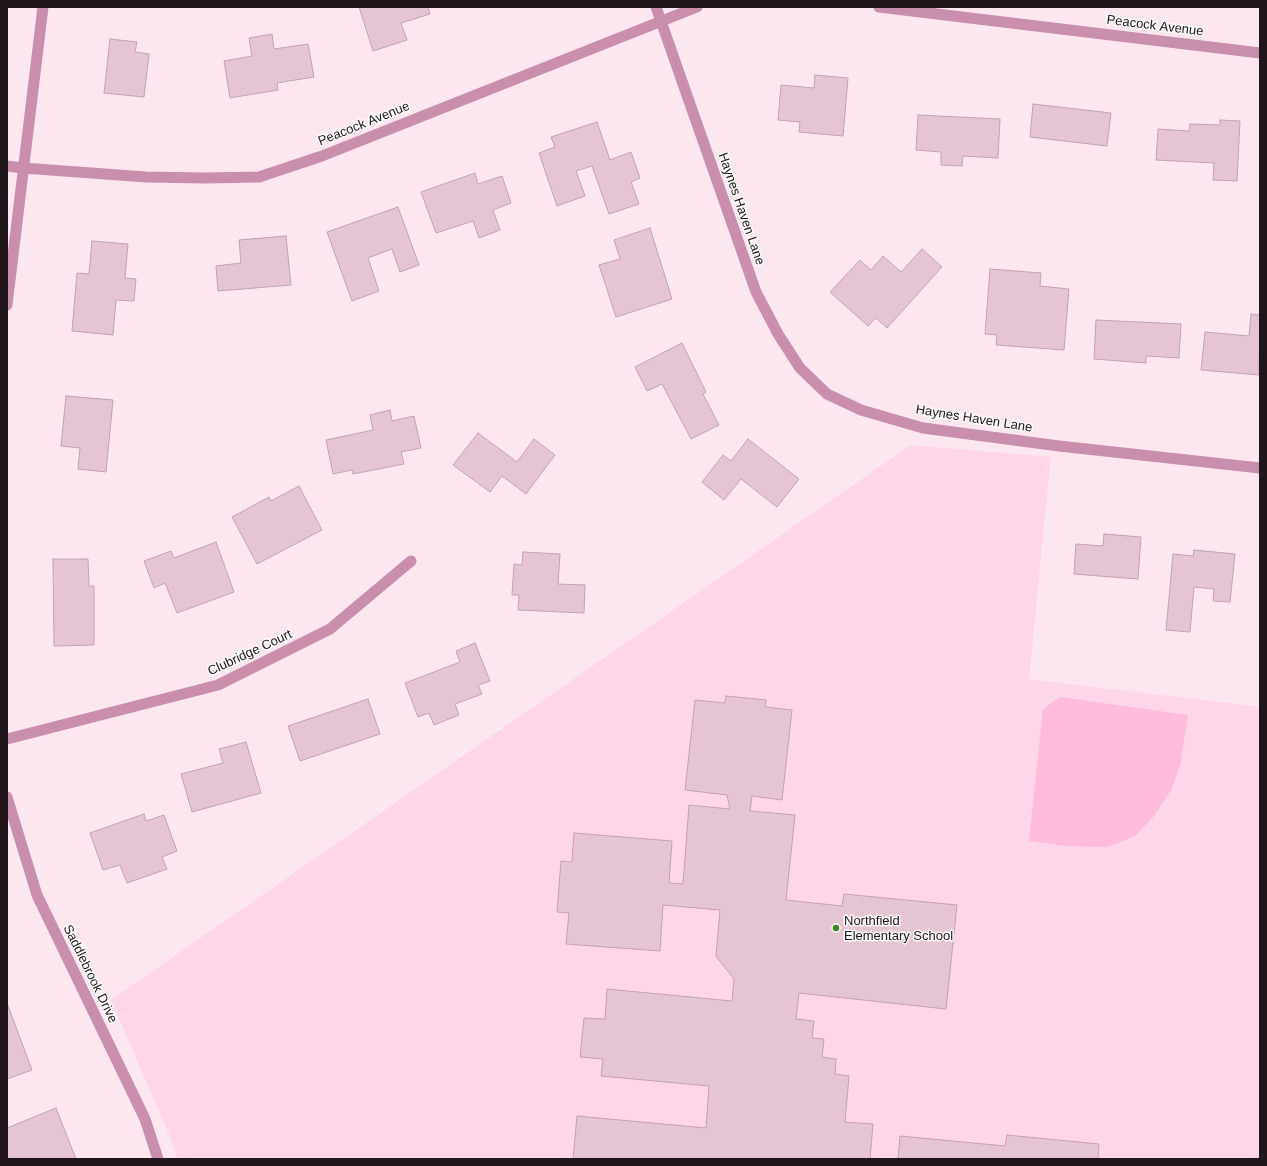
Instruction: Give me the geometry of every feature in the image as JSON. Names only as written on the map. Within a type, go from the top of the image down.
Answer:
[{"type":"street","points":[[7,305],[43,7]]},
{"type":"street","name":"Haynes Haven Lane","points":[[656,7],[756,292],[778,334],[800,368],[827,394],[862,410],[923,428],[1059,446],[1260,468]]},
{"type":"street","name":"Peacock Avenue","points":[[7,166],[146,177],[259,177],[322,156],[697,7]]},
{"type":"street","name":"Peacock Avenue","points":[[879,7],[1260,53]]},
{"type":"street","name":"Clubridge Court","points":[[7,739],[218,685],[330,629],[411,561]]},
{"type":"street","name":"Saddlebrook Drive","points":[[7,797],[37,895],[145,1119],[158,1159]]},
{"type":"shaded area","points":[[911,445],[1051,457],[1029,679],[1260,707],[1260,1159],[177,1159],[171,1139],[111,1000]]},
{"type":"shaded area","points":[[1060,697],[1188,715],[1180,766],[1171,790],[1154,816],[1135,836],[1108,847],[1065,846],[1029,841],[1043,709]]},
{"type":"building","points":[[359,7],[428,7],[430,14],[401,23],[407,40],[373,51]]},
{"type":"building","points":[[272,34],[274,49],[308,44],[314,77],[277,83],[278,90],[230,98],[224,61],[252,56],[249,38]]},
{"type":"building","points":[[110,39],[137,42],[135,52],[149,54],[144,97],[104,93]]},
{"type":"building","points":[[815,75],[848,78],[843,136],[799,132],[800,122],[778,120],[781,85],[814,88]]},
{"type":"building","points":[[1033,104],[1111,113],[1107,146],[1030,137]]},
{"type":"building","points":[[918,115],[1000,119],[998,158],[963,156],[962,166],[941,165],[941,152],[916,150]]},
{"type":"building","points":[[1220,120],[1240,121],[1237,181],[1213,180],[1214,163],[1156,160],[1158,129],[1189,131],[1190,124],[1220,125]]},
{"type":"building","points":[[597,122],[610,160],[631,152],[640,178],[631,182],[639,204],[609,214],[592,166],[576,171],[585,196],[557,206],[539,153],[555,147],[551,137]]},
{"type":"building","points":[[475,173],[478,184],[502,176],[511,203],[493,210],[500,230],[479,238],[473,221],[436,233],[421,192]]},
{"type":"building","points":[[398,207],[419,265],[400,272],[392,249],[368,258],[379,291],[352,301],[327,232]]},
{"type":"building","points":[[650,228],[672,299],[616,317],[599,265],[620,259],[614,240]]},
{"type":"building","points":[[286,236],[291,285],[218,291],[216,266],[241,263],[239,240]]},
{"type":"building","points":[[92,241],[128,244],[125,278],[136,279],[134,301],[116,300],[113,335],[72,331],[77,273],[89,274]]},
{"type":"building","points":[[922,249],[942,267],[887,328],[876,318],[868,326],[830,292],[860,260],[871,270],[883,256],[901,272]]},
{"type":"building","points":[[990,269],[1041,273],[1040,286],[1069,289],[1064,350],[996,345],[997,335],[985,334]]},
{"type":"building","points":[[1251,314],[1260,315],[1259,375],[1201,370],[1205,332],[1249,336]]},
{"type":"building","points":[[1096,320],[1181,324],[1179,358],[1146,356],[1146,363],[1094,359]]},
{"type":"building","points":[[682,343],[706,392],[703,394],[719,425],[691,439],[662,384],[647,391],[635,367]]},
{"type":"building","points":[[66,396],[113,400],[106,472],[78,469],[80,448],[61,446]]},
{"type":"building","points":[[390,410],[392,421],[414,416],[421,448],[401,452],[404,464],[353,474],[352,470],[333,474],[326,440],[373,430],[370,415]]},
{"type":"building","points":[[478,433],[517,462],[534,439],[555,455],[526,494],[502,476],[490,492],[453,465]]},
{"type":"building","points":[[748,439],[799,479],[777,507],[741,479],[724,500],[702,482],[723,455],[731,461]]},
{"type":"building","points":[[299,486],[322,530],[257,564],[232,517],[269,497],[271,501]]},
{"type":"building","points":[[1104,534],[1141,537],[1138,579],[1074,574],[1076,544],[1103,546]]},
{"type":"building","points":[[216,542],[234,592],[177,613],[165,583],[154,588],[144,561],[171,551],[174,558]]},
{"type":"building","points":[[1194,550],[1235,554],[1230,602],[1213,601],[1214,589],[1194,587],[1190,632],[1166,630],[1173,554],[1193,556]]},
{"type":"building","points":[[523,552],[560,554],[558,584],[585,585],[584,613],[518,610],[519,595],[512,595],[514,564],[522,565]]},
{"type":"building","points":[[53,559],[88,559],[89,586],[94,586],[94,645],[54,646]]},
{"type":"building","points":[[475,643],[490,681],[478,685],[482,694],[455,704],[459,715],[434,725],[429,713],[418,717],[405,683],[460,662],[456,651]]},
{"type":"building","name":"Northfield Elementary School","points":[[726,696],[766,700],[765,707],[792,710],[782,800],[752,796],[750,811],[795,815],[786,900],[842,906],[844,894],[957,905],[946,1009],[799,993],[796,1019],[814,1021],[812,1038],[824,1039],[822,1057],[836,1059],[835,1074],[849,1076],[845,1122],[873,1124],[870,1159],[573,1159],[577,1116],[706,1128],[709,1086],[601,1076],[603,1059],[580,1057],[584,1018],[605,1019],[607,989],[732,1001],[734,979],[716,956],[720,910],[663,905],[660,951],[566,944],[569,913],[557,912],[561,861],[572,862],[574,833],[672,841],[669,883],[683,884],[689,805],[730,809],[727,795],[685,790],[695,700],[725,703]]},
{"type":"building","points":[[368,699],[380,734],[300,761],[288,726]]},
{"type":"building","points":[[246,742],[261,793],[192,812],[181,774],[223,763],[219,749]]},
{"type":"building","points":[[144,814],[146,821],[164,815],[177,851],[162,857],[167,869],[127,883],[120,865],[103,870],[90,833]]},
{"type":"building","points":[[7,1003],[32,1070],[7,1079]]},
{"type":"building","points":[[56,1108],[76,1159],[7,1159],[7,1128]]},
{"type":"building","points":[[1007,1135],[1099,1144],[1098,1159],[898,1159],[900,1136],[1005,1146]]},
{"type":"place","name":"Northfield Elementary School","points":[[836,928]]}]
